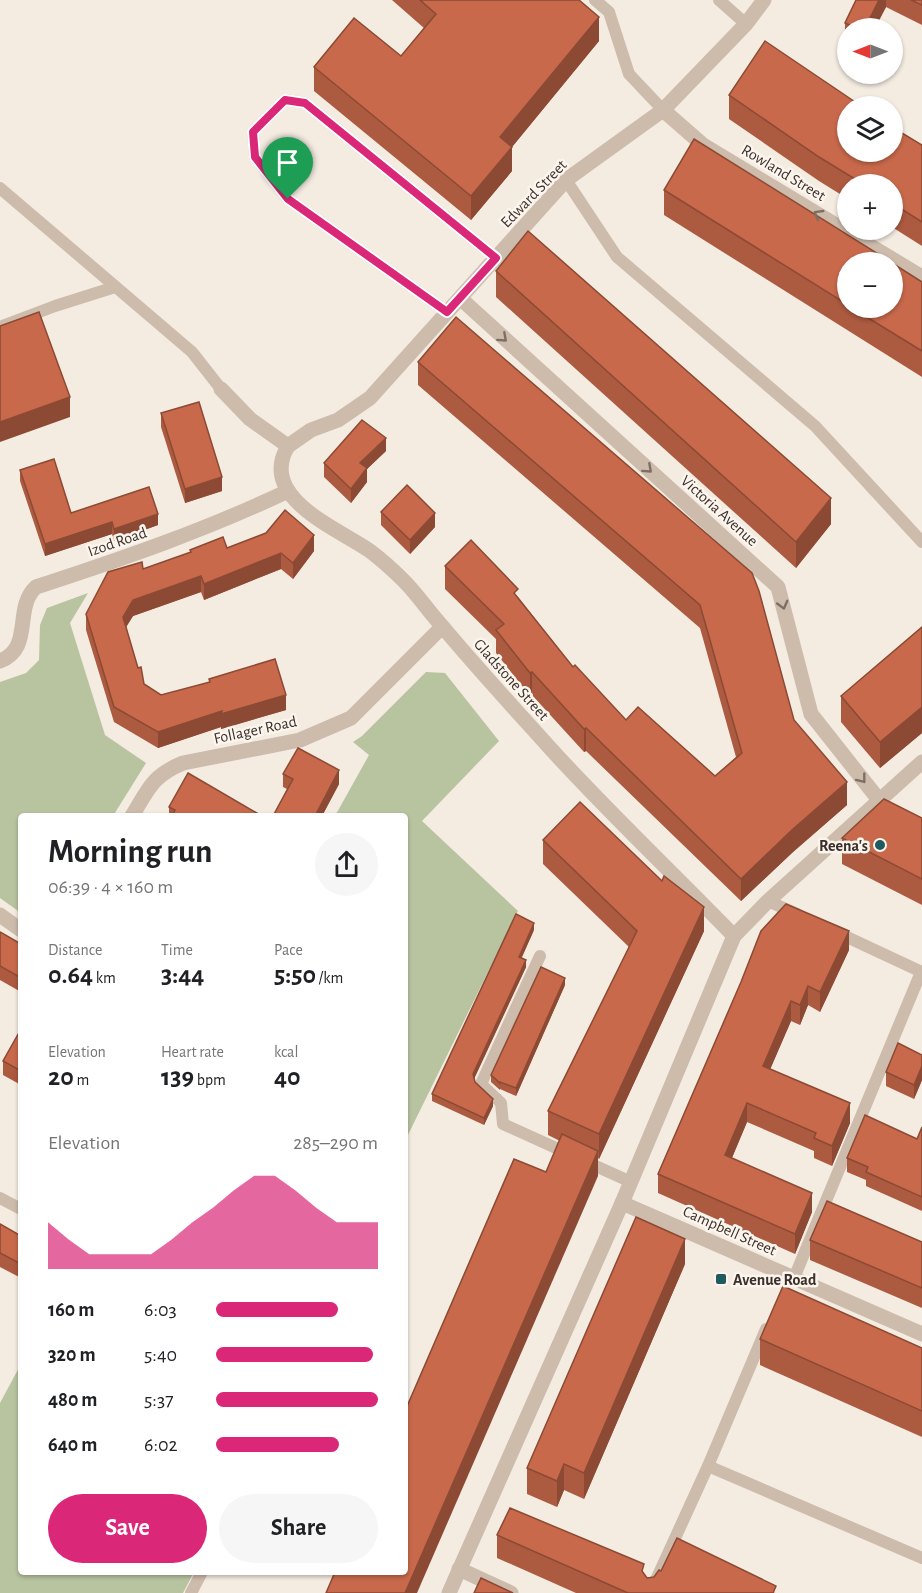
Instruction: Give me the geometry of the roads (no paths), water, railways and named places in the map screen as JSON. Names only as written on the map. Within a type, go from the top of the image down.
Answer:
[{"type":"street","name":"Edward Street","points":[[288,446],[311,430],[339,420],[370,398],[566,180],[663,110],[746,24],[764,0]]},
{"type":"street","name":"Rowland Street","points":[[663,110],[703,145],[922,277]]},
{"type":"street","name":"Victoria Avenue","points":[[460,298],[778,586],[811,714],[884,802]]},
{"type":"street","points":[[221,389],[250,419],[288,446],[284,453],[282,468],[283,479],[288,491]]},
{"type":"street","name":"Gladstone Street","points":[[288,491],[300,506],[370,551],[405,581],[442,627],[553,750],[734,936]]},
{"type":"street","name":"Izod Road","points":[[0,660],[15,653],[19,644],[27,595],[36,587],[148,550],[288,491]]},
{"type":"street","name":"Follager Road","points":[[134,813],[156,777],[168,769],[183,763],[300,740],[351,718],[442,627]]},
{"type":"street","points":[[449,1593],[622,1203],[734,936],[768,901],[884,802],[922,762]]},
{"type":"street","points":[[0,915],[18,928]]},
{"type":"street","name":"Campbell Street","points":[[622,1203],[788,1280],[922,1334]]},
{"type":"street","points":[[459,1569],[511,1593]]},
{"type":"lane","points":[[596,0],[609,12],[629,74],[663,110]]},
{"type":"lane","points":[[719,0],[746,24]]},
{"type":"lane","points":[[447,312],[288,199],[255,157],[253,132],[285,100],[305,103],[496,258]]},
{"type":"lane","points":[[566,180],[617,257],[815,426],[922,542]]},
{"type":"lane","points":[[0,188],[192,352],[221,389]]},
{"type":"lane","points":[[0,327],[55,306],[116,287]]},
{"type":"lane","points":[[768,901],[922,972],[788,1280]]},
{"type":"lane","points":[[540,956],[481,1084],[501,1103],[503,1124],[631,1182]]},
{"type":"lane","points":[[0,1198],[18,1207]]},
{"type":"lane","points":[[650,1593],[708,1466],[770,1318]]},
{"type":"lane","points":[[708,1466],[922,1558]]},
{"type":"lane","points":[[192,1593],[201,1575]]},
{"type":"place","name":"Reena's","points":[[880,845]]},
{"type":"place","name":"Avenue Road","points":[[721,1279]]}]
